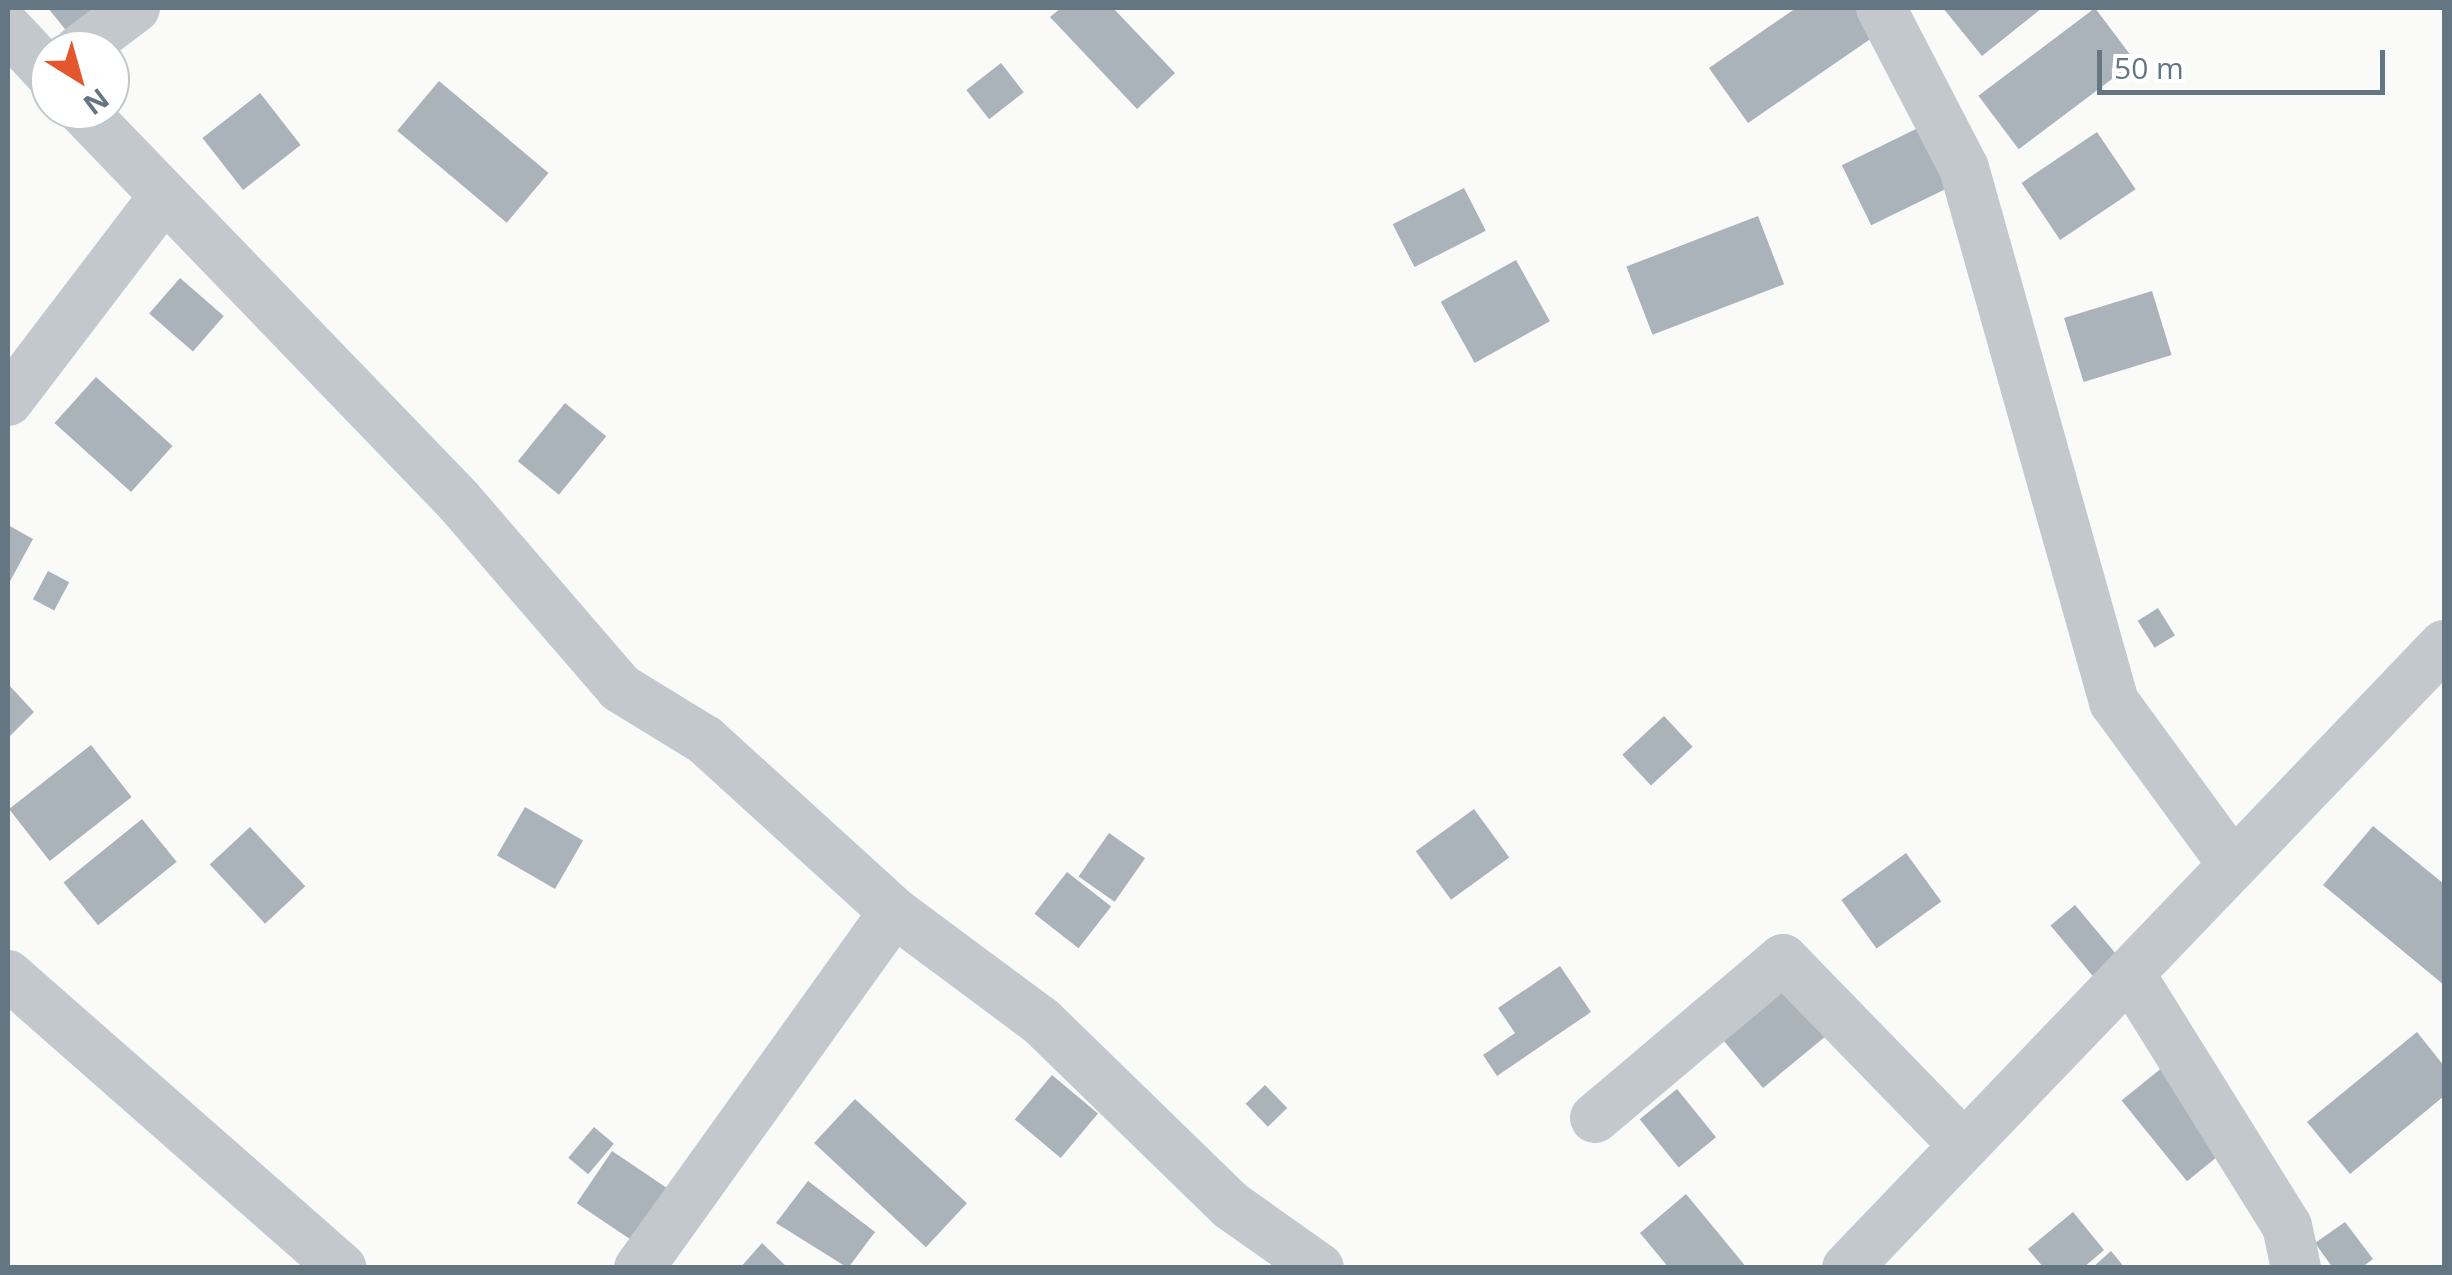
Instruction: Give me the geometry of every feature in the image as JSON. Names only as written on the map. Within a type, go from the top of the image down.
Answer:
[{"type":"street","points":[[105,30],[135,8]]},
{"type":"street","points":[[1881,8],[1964,168],[2114,702],[2232,863]]},
{"type":"street","points":[[8,29],[30,52]]},
{"type":"street","points":[[100,130],[161,200],[458,500],[620,688],[705,740],[894,912],[1041,1021],[1230,1204],[1319,1268]]},
{"type":"street","points":[[8,401],[161,200]]},
{"type":"street","points":[[1848,1268],[2444,644]]},
{"type":"street","points":[[638,1268],[894,912]]},
{"type":"street","points":[[1594,1118],[1783,959],[1963,1144]]},
{"type":"street","points":[[2130,974],[2287,1226],[2296,1268]]},
{"type":"street","points":[[8,975],[342,1268]]},
{"type":"building","points":[[48,8],[113,8],[85,30],[66,30]]},
{"type":"building","points":[[1061,8],[1113,8],[1175,73],[1137,109],[1050,17]]},
{"type":"building","points":[[1796,8],[1866,8],[1882,31],[1748,123],[1709,68]]},
{"type":"building","points":[[1943,8],[2042,8],[1982,56]]},
{"type":"building","points":[[2095,8],[2135,62],[2019,149],[1978,96]]},
{"type":"building","points":[[1001,63],[1024,92],[989,119],[966,90]]},
{"type":"building","points":[[439,81],[549,173],[507,223],[397,131]]},
{"type":"building","points":[[260,93],[301,145],[243,190],[202,138]]},
{"type":"building","points":[[1920,127],[1949,187],[1871,225],[1842,165]]},
{"type":"building","points":[[2097,132],[2136,189],[2060,240],[2022,183]]},
{"type":"building","points":[[1464,188],[1486,231],[1415,267],[1393,224]]},
{"type":"building","points":[[1758,216],[1784,284],[1653,335],[1626,267]]},
{"type":"building","points":[[1516,260],[1550,321],[1475,363],[1441,302]]},
{"type":"building","points":[[180,278],[224,316],[193,352],[149,313]]},
{"type":"building","points":[[2152,291],[2172,355],[2084,382],[2064,318]]},
{"type":"building","points":[[96,377],[173,446],[131,492],[55,423]]},
{"type":"building","points":[[565,403],[606,436],[559,495],[518,461]]},
{"type":"building","points":[[8,525],[33,539],[8,585]]},
{"type":"building","points":[[48,571],[69,582],[54,611],[33,599]]},
{"type":"building","points":[[2158,608],[2175,635],[2155,648],[2138,621]]},
{"type":"building","points":[[8,684],[34,712],[8,738]]},
{"type":"building","points":[[1664,716],[1693,747],[1651,786],[1622,755]]},
{"type":"building","points":[[91,745],[132,797],[50,861],[9,809]]},
{"type":"building","points":[[525,807],[583,840],[555,889],[497,855]]},
{"type":"building","points":[[1474,809],[1509,858],[1451,900],[1416,851]]},
{"type":"building","points":[[142,819],[177,862],[98,925],[64,883]]},
{"type":"building","points":[[2373,826],[2444,884],[2444,985],[2323,885]]},
{"type":"building","points":[[250,827],[305,886],[265,924],[210,865]]},
{"type":"building","points":[[1109,833],[1145,858],[1115,902],[1079,876]]},
{"type":"building","points":[[1906,853],[1941,902],[1877,949],[1841,900]]},
{"type":"building","points":[[1067,872],[1111,906],[1078,948],[1034,914]]},
{"type":"building","points":[[2075,905],[2125,965],[2101,985],[2050,926]]},
{"type":"building","points":[[1560,966],[1591,1012],[1497,1076],[1483,1055],[1515,1033],[1498,1008]]},
{"type":"building","points":[[1801,977],[1826,1036],[1763,1088],[1724,1041]]},
{"type":"building","points":[[2417,1032],[2444,1066],[2444,1096],[2350,1174],[2307,1122]]},
{"type":"building","points":[[2169,1062],[2234,1143],[2187,1181],[2122,1100]]},
{"type":"building","points":[[1052,1075],[1098,1114],[1061,1158],[1015,1119]]},
{"type":"building","points":[[1265,1085],[1287,1108],[1268,1127],[1246,1104]]},
{"type":"building","points":[[1677,1089],[1716,1137],[1679,1167],[1640,1119]]},
{"type":"building","points":[[855,1099],[967,1203],[926,1247],[814,1143]]},
{"type":"building","points":[[594,1127],[614,1144],[588,1174],[568,1158]]},
{"type":"building","points":[[612,1151],[682,1199],[647,1251],[577,1203]]},
{"type":"building","points":[[808,1181],[875,1232],[848,1268],[776,1223]]},
{"type":"building","points":[[1686,1194],[1747,1268],[1669,1268],[1640,1233]]},
{"type":"building","points":[[2073,1212],[2104,1250],[2083,1268],[2044,1268],[2028,1249]]},
{"type":"building","points":[[2345,1222],[2373,1259],[2361,1268],[2333,1268],[2315,1243]]},
{"type":"building","points":[[762,1243],[788,1268],[740,1268]]},
{"type":"building","points":[[2111,1251],[2125,1268],[2092,1268]]}]
